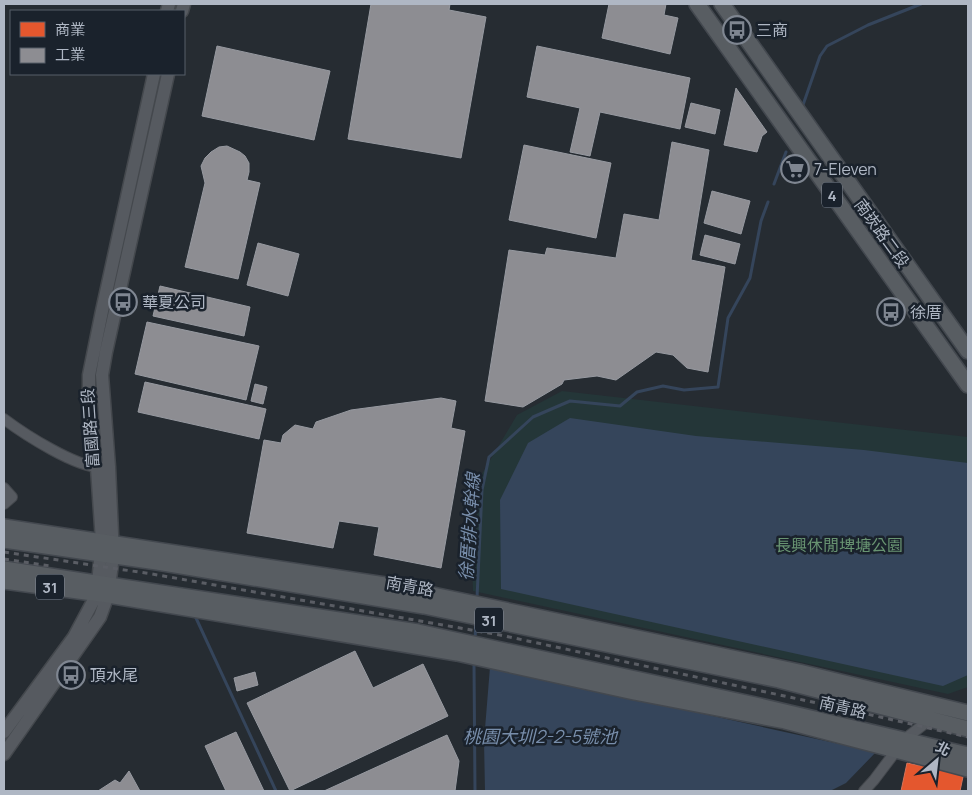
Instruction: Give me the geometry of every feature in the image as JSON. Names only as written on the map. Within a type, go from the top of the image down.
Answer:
[{"type":"main road","name":"南崁路二段","points":[[697,4],[968,385]]},
{"type":"main road","name":"南崁路二段","points":[[722,4],[968,351]]},
{"type":"main road","name":"31","points":[[4,527],[107,549],[213,558],[384,585],[694,649],[968,713]]},
{"type":"main road","name":"南青路","points":[[4,540],[107,549],[157,562],[424,606],[779,680],[968,729]]},
{"type":"main road","name":"南青路","points":[[157,562],[213,558]]},
{"type":"main road","name":"南青路","points":[[4,569],[104,589],[418,632],[709,695],[901,745],[968,755]]},
{"type":"main road","name":"31","points":[[4,581],[104,589],[457,653],[670,699],[901,745],[968,769]]},
{"type":"main road","name":"南青路","points":[[365,624],[415,646]]},
{"type":"main road","name":"南青路","points":[[694,649],[744,673]]},
{"type":"main road","name":"南青路","points":[[670,699],[709,695]]},
{"type":"street","name":"富國路三段","points":[[103,467],[89,403],[89,375],[154,75]]},
{"type":"street","name":"富國路三段","points":[[4,754],[100,617],[107,549],[103,467],[104,412],[102,376],[168,75]]},
{"type":"street","points":[[116,249],[130,250]]},
{"type":"street","points":[[4,419],[76,463],[103,467]]},
{"type":"street","points":[[4,488],[12,497],[4,504]]},
{"type":"street","name":"富國路三段","points":[[4,732],[74,637],[104,589]]},
{"type":"street","points":[[864,791],[901,745],[930,719],[947,707],[968,704]]},
{"type":"green space","name":"長興休閒埤塘公園","points":[[562,391],[968,437],[968,687],[948,694],[473,591],[470,494],[517,415]]},
{"type":"water","name":"長興休閒埤塘公園","points":[[570,418],[696,436],[864,450],[968,463],[968,675],[943,686],[501,589],[500,500],[528,443]]},
{"type":"water","name":"桃園大圳2-2-5號池","points":[[490,667],[876,752],[846,783],[830,791],[485,791],[484,741]]},
{"type":"building: 商業","points":[[907,763],[922,766],[923,763],[964,772],[960,791],[901,791]]},
{"type":"building: 工業","points":[[371,4],[450,4],[449,10],[486,17],[461,158],[348,139]]},
{"type":"building: 工業","points":[[609,4],[666,4],[664,15],[678,18],[670,54],[602,38]]},
{"type":"building: 工業","points":[[217,46],[330,71],[314,140],[202,116]]},
{"type":"building: 工業","points":[[537,46],[690,78],[680,129],[600,112],[590,156],[570,152],[580,108],[527,97]]},
{"type":"building: 工業","points":[[736,88],[767,132],[762,136],[757,152],[724,145]]},
{"type":"building: 工業","points":[[691,103],[720,110],[715,134],[685,127]]},
{"type":"building: 工業","points":[[672,142],[709,150],[691,260],[725,267],[708,372],[687,368],[673,355],[656,352],[616,380],[597,376],[564,380],[562,384],[523,407],[485,401],[509,250],[545,255],[547,248],[616,258],[624,214],[659,220]]},
{"type":"building: 工業","points":[[524,145],[611,163],[596,238],[509,220]]},
{"type":"building: 工業","points":[[227,146],[245,156],[249,163],[247,180],[260,183],[238,279],[185,267],[205,183],[201,166],[211,152],[219,147]]},
{"type":"building: 工業","points":[[712,191],[750,201],[741,234],[704,223]]},
{"type":"building: 工業","points":[[705,235],[740,244],[735,264],[700,255]]},
{"type":"building: 工業","points":[[258,243],[299,254],[288,296],[247,285]]},
{"type":"building: 工業","points":[[160,286],[250,307],[244,336],[153,316]]},
{"type":"building: 工業","points":[[147,322],[259,346],[246,400],[135,374]]},
{"type":"building: 工業","points":[[145,382],[266,409],[259,439],[138,412]]},
{"type":"building: 工業","points":[[255,384],[267,387],[263,404],[251,401]]},
{"type":"building: 工業","points":[[441,398],[456,401],[451,428],[465,431],[441,568],[374,555],[379,527],[339,521],[333,548],[247,533],[264,440],[281,443],[283,435],[295,425],[313,429],[316,422],[351,410]]},
{"type":"building: 工業","points":[[355,651],[373,688],[423,664],[448,716],[290,791],[247,703]]},
{"type":"building: 工業","points":[[255,672],[258,685],[237,691],[234,678]]},
{"type":"building: 工業","points":[[236,732],[264,791],[226,791],[205,746]]},
{"type":"building: 工業","points":[[447,735],[459,761],[455,791],[324,791]]},
{"type":"building: 工業","points":[[129,771],[140,791],[98,791],[115,780],[120,783]]},
{"type":"waterway","name":"徐厝排水幹線","points":[[803,105],[820,56],[827,46],[868,25],[921,4]]},
{"type":"waterway","name":"徐厝排水幹線","points":[[774,184],[786,152]]},
{"type":"waterway","name":"徐厝排水幹線","points":[[477,598],[482,490],[489,457],[533,417],[570,401],[620,406],[637,392],[663,386],[684,390],[718,387],[728,318],[750,278],[761,221],[768,202]]},
{"type":"waterway","points":[[196,618],[276,791]]},
{"type":"waterway","name":"徐厝排水幹線","points":[[475,638],[476,623]]},
{"type":"waterway","name":"徐厝排水幹線","points":[[474,664],[475,791]]},
{"type":"railway","points":[[4,552],[152,574],[500,635],[968,737]]},
{"type":"railway","points":[[4,559],[51,566]]},
{"type":"place","name":"三商","points":[[737,30]]},
{"type":"place","name":"7-Eleven","points":[[795,169]]},
{"type":"place","name":"華夏公司","points":[[123,302]]},
{"type":"place","name":"徐厝","points":[[891,312]]},
{"type":"place","name":"頂水尾","points":[[71,675]]}]
